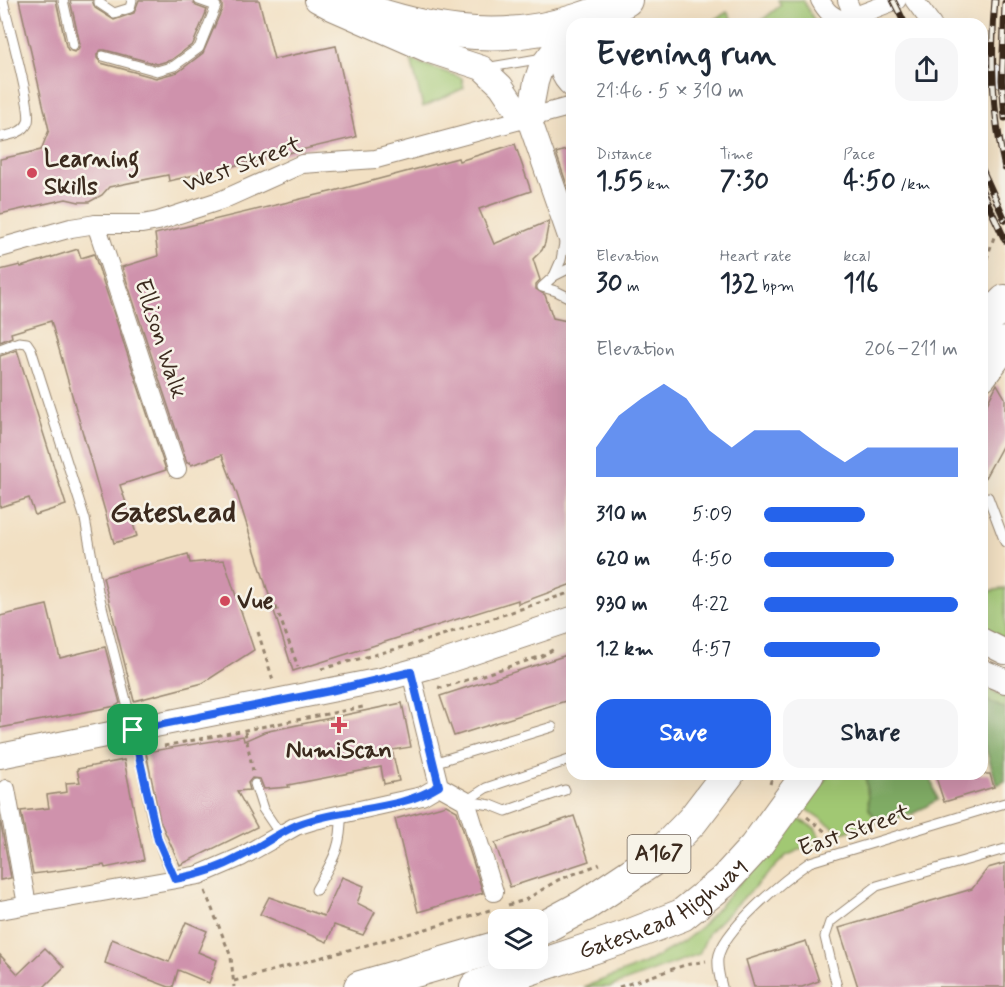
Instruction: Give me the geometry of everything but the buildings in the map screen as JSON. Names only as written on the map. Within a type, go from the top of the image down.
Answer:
[{"type":"highway","points":[[339,0],[376,15],[447,31],[483,34],[516,33],[559,26],[566,27]]},
{"type":"highway","points":[[408,0],[438,10],[472,14],[499,15],[545,9],[566,24]]},
{"type":"highway","points":[[591,18],[626,0]]},
{"type":"highway","points":[[988,366],[1005,344]]},
{"type":"highway","name":"Gateshead Highway","points":[[548,925],[585,905],[657,857],[692,821],[723,780]]},
{"type":"highway","name":"Gateshead Highway","points":[[476,987],[617,940],[682,915],[723,882],[755,847],[804,780]]},
{"type":"highway","points":[[360,987],[488,950]]},
{"type":"street","points":[[317,0],[430,51],[482,68],[501,86],[517,110],[529,119]]},
{"type":"street","points":[[820,0],[830,14],[843,18]]},
{"type":"street","points":[[847,0],[849,18]]},
{"type":"street","points":[[854,18],[897,0]]},
{"type":"street","points":[[914,0],[928,18]]},
{"type":"street","points":[[566,37],[536,82],[529,119],[566,226]]},
{"type":"street","points":[[566,41],[556,63],[566,83]]},
{"type":"street","points":[[988,70],[1005,81]]},
{"type":"street","name":"West Street","points":[[0,248],[70,228],[96,224],[142,224],[158,221],[222,200],[282,171],[302,164],[376,159],[566,108]]},
{"type":"street","name":"Ellison Walk","points":[[96,224],[177,469]]},
{"type":"street","points":[[0,756],[330,691],[411,672],[496,646],[566,621]]},
{"type":"street","points":[[988,644],[1005,652]]},
{"type":"street","points":[[411,672],[439,786],[466,801],[494,892]]},
{"type":"street","points":[[988,674],[1005,681]]},
{"type":"street","points":[[0,910],[199,875],[241,857],[280,834],[315,819],[422,796],[439,786]]},
{"type":"street","points":[[6,789],[27,905]]},
{"type":"lane","points":[[0,136],[8,136],[21,130],[28,122],[29,116],[3,0]]},
{"type":"lane","points":[[63,0],[73,45]]},
{"type":"lane","points":[[99,0],[99,3],[114,13],[130,8],[132,0]]},
{"type":"lane","points":[[103,56],[157,71],[174,66],[199,48],[216,6],[199,0]]},
{"type":"lane","points":[[482,68],[566,31]]},
{"type":"lane","points":[[554,276],[566,244]]},
{"type":"lane","points":[[566,270],[554,276],[542,287],[566,296]]},
{"type":"lane","points":[[0,349],[19,342],[27,343],[31,349],[85,519],[98,591],[158,840],[175,879]]},
{"type":"lane","points":[[988,497],[1005,542]]},
{"type":"lane","points":[[433,763],[552,727]]},
{"type":"lane","points":[[466,801],[486,788],[566,761]]},
{"type":"lane","points":[[255,784],[263,809],[280,834]]},
{"type":"lane","points":[[466,801],[491,805],[506,811],[566,790]]},
{"type":"lane","name":"East Street","points":[[718,959],[722,946],[735,928],[790,876],[810,862],[1005,803]]},
{"type":"lane","points":[[316,890],[338,850],[341,834],[340,814]]},
{"type":"lane","points":[[837,987],[825,937],[830,922],[877,886],[1005,849]]},
{"type":"lane","points":[[718,959],[718,972],[722,987]]},
{"type":"path","points":[[988,255],[994,237]]},
{"type":"path","points":[[312,671],[415,644],[566,593]]},
{"type":"path","points":[[266,599],[272,596],[298,667]]},
{"type":"path","points":[[258,632],[273,682],[280,680]]},
{"type":"path","points":[[245,732],[255,784]]},
{"type":"path","points":[[802,814],[822,827],[848,850]]},
{"type":"path","points":[[234,981],[525,900],[558,880],[606,862]]},
{"type":"path","points":[[199,875],[231,957],[234,987]]},
{"type":"path","points":[[619,987],[685,965],[718,959]]},
{"type":"green space","points":[[778,0],[803,0],[813,18],[765,18],[781,5]]},
{"type":"green space","points":[[727,12],[731,18],[718,18]]},
{"type":"green space","points":[[411,60],[462,78],[464,88],[423,107]]},
{"type":"green space","points":[[1005,588],[1005,639],[988,629],[988,592]]},
{"type":"green space","points":[[988,688],[1005,697],[1005,709],[988,701]]},
{"type":"green space","points":[[988,701],[1005,709],[1005,781],[997,785],[988,756]]},
{"type":"green space","points":[[825,780],[866,780],[869,809],[878,822],[842,833],[805,808]]},
{"type":"green space","points":[[866,780],[932,780],[937,800],[913,814],[878,822],[869,809]]},
{"type":"green space","points":[[796,818],[815,828],[821,840],[786,856],[709,932],[699,954],[610,987],[584,987],[644,964],[683,942],[702,926]]},
{"type":"railway","points":[[893,0],[902,18]]},
{"type":"railway","points":[[995,0],[993,84],[997,126],[1005,168]]},
{"type":"railway","points":[[1005,3],[1002,80],[1005,118]]},
{"type":"railway","points":[[988,182],[1005,220]]},
{"type":"railway","points":[[988,204],[1005,240]]},
{"type":"place","name":"Learning Skills","points":[[32,173]]},
{"type":"place","name":"Vue","points":[[225,601]]},
{"type":"place","name":"NumiScan","points":[[339,725]]},
{"type":"district","name":"Gateshead","points":[[173,512]]},
{"type":"route","points":[[411,672],[439,786],[422,796],[315,819],[280,834],[224,866],[199,875],[175,879],[153,824],[133,730],[330,691],[411,672]]}]
